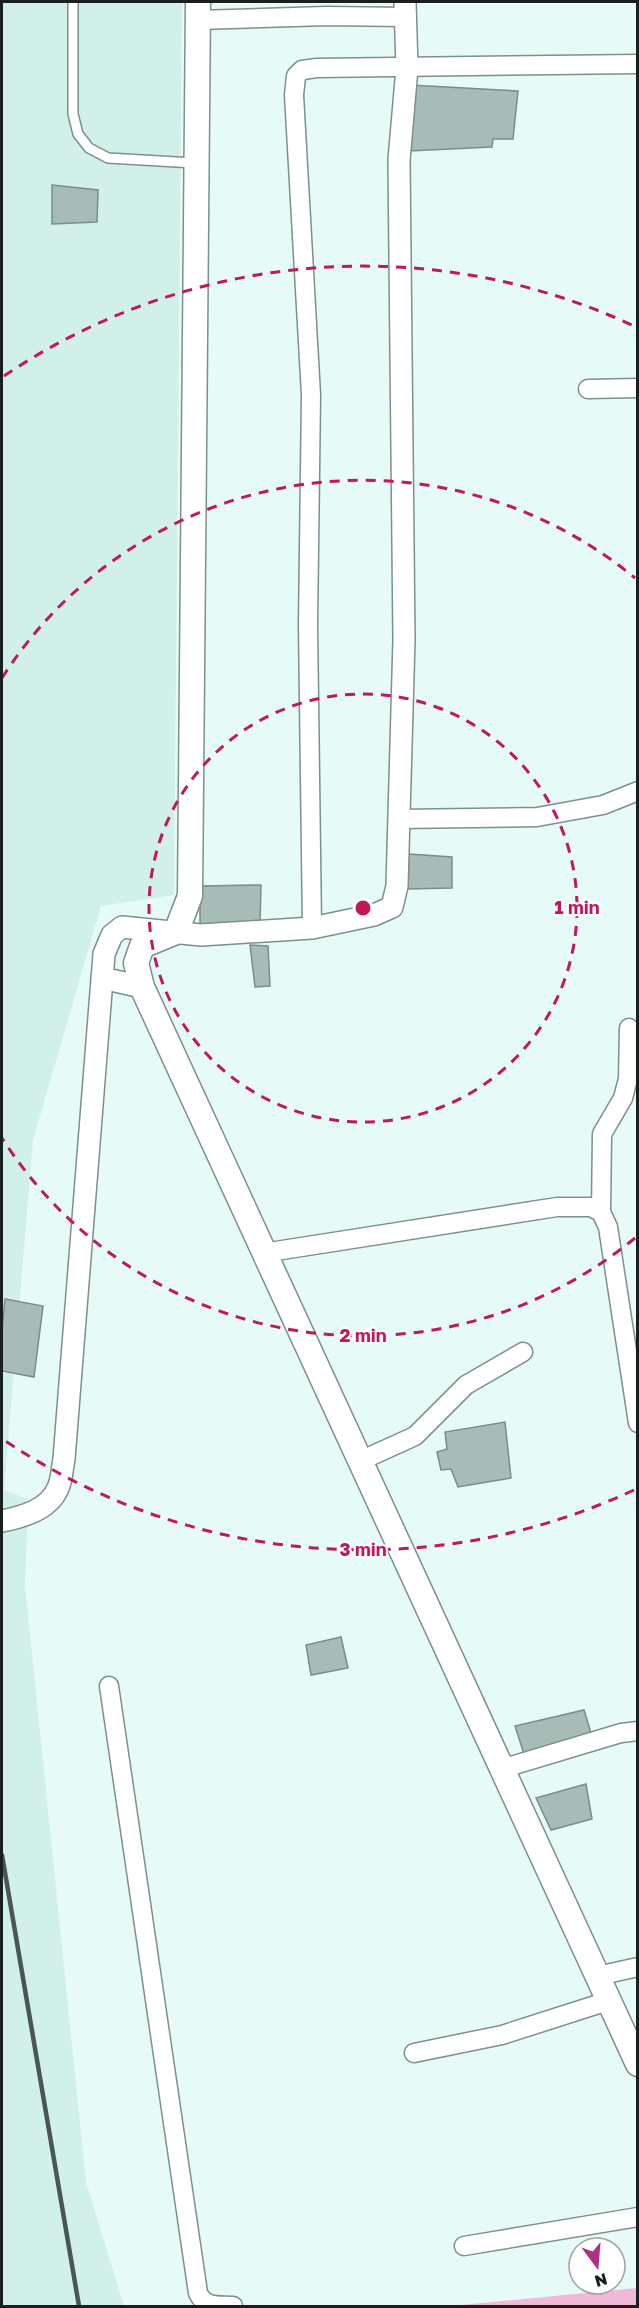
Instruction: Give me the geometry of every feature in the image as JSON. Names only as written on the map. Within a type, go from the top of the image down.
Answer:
[{"type":"main road","points":[[198,11],[189,896],[176,932],[142,946],[136,963],[142,987],[263,1253],[638,2064]]},
{"type":"street","points":[[2,1521],[26,1516],[47,1503],[58,1488],[64,1459],[104,954],[112,935],[122,927],[201,935],[312,928],[374,915],[392,907],[397,886],[404,640],[399,160],[407,68],[405,9],[326,16],[198,11]]},
{"type":"street","points":[[312,928],[308,625],[311,395],[294,95],[296,76],[302,70],[317,68],[638,64]]},
{"type":"street","points":[[588,389],[638,388]]},
{"type":"street","points":[[399,819],[537,817],[603,806],[638,791]]},
{"type":"street","points":[[102,978],[142,987]]},
{"type":"street","points":[[629,1028],[628,1079],[624,1098],[602,1134],[601,1212],[608,1227],[632,1346],[638,1423]]},
{"type":"street","points":[[263,1253],[557,1207],[591,1207],[601,1212]]},
{"type":"street","points":[[360,1461],[415,1436],[466,1384],[523,1352]]},
{"type":"street","points":[[109,1686],[198,2293],[201,2300],[207,2304],[233,2307]]},
{"type":"street","points":[[501,1769],[621,1733],[638,1731]]},
{"type":"street","points":[[597,1976],[638,1967]]},
{"type":"street","points":[[414,2053],[502,2035],[608,2001]]},
{"type":"street","points":[[464,2246],[638,2217]]},
{"type":"lane","points":[[73,2],[72,114],[78,134],[89,148],[108,158],[197,163]]},
{"type":"shaded area","points":[[2,2],[182,2],[174,895],[101,906],[33,1140],[4,1490],[28,1499],[25,1585],[86,2182],[124,2306],[2,2306]]},
{"type":"shaded area","points":[[637,2288],[637,2306],[450,2306],[567,2295],[627,2296],[627,2289]]},
{"type":"building","points":[[410,85],[518,91],[513,139],[493,139],[492,147],[409,151]]},
{"type":"building","points":[[52,185],[98,190],[97,222],[52,224]]},
{"type":"building","points":[[409,854],[452,857],[452,888],[408,889]]},
{"type":"building","points":[[261,885],[260,924],[200,927],[200,886]]},
{"type":"building","points":[[250,945],[268,946],[270,986],[255,987]]},
{"type":"building","points":[[5,1299],[43,1306],[34,1377],[2,1371]]},
{"type":"building","points":[[505,1422],[511,1478],[458,1487],[451,1469],[441,1470],[437,1452],[447,1449],[445,1432]]},
{"type":"building","points":[[341,1637],[348,1668],[311,1675],[306,1645]]},
{"type":"building","points":[[584,1710],[592,1736],[524,1754],[515,1726]]},
{"type":"building","points":[[586,1784],[592,1819],[551,1830],[536,1798]]},
{"type":"railway","points":[[2,1855],[79,2306]]}]
